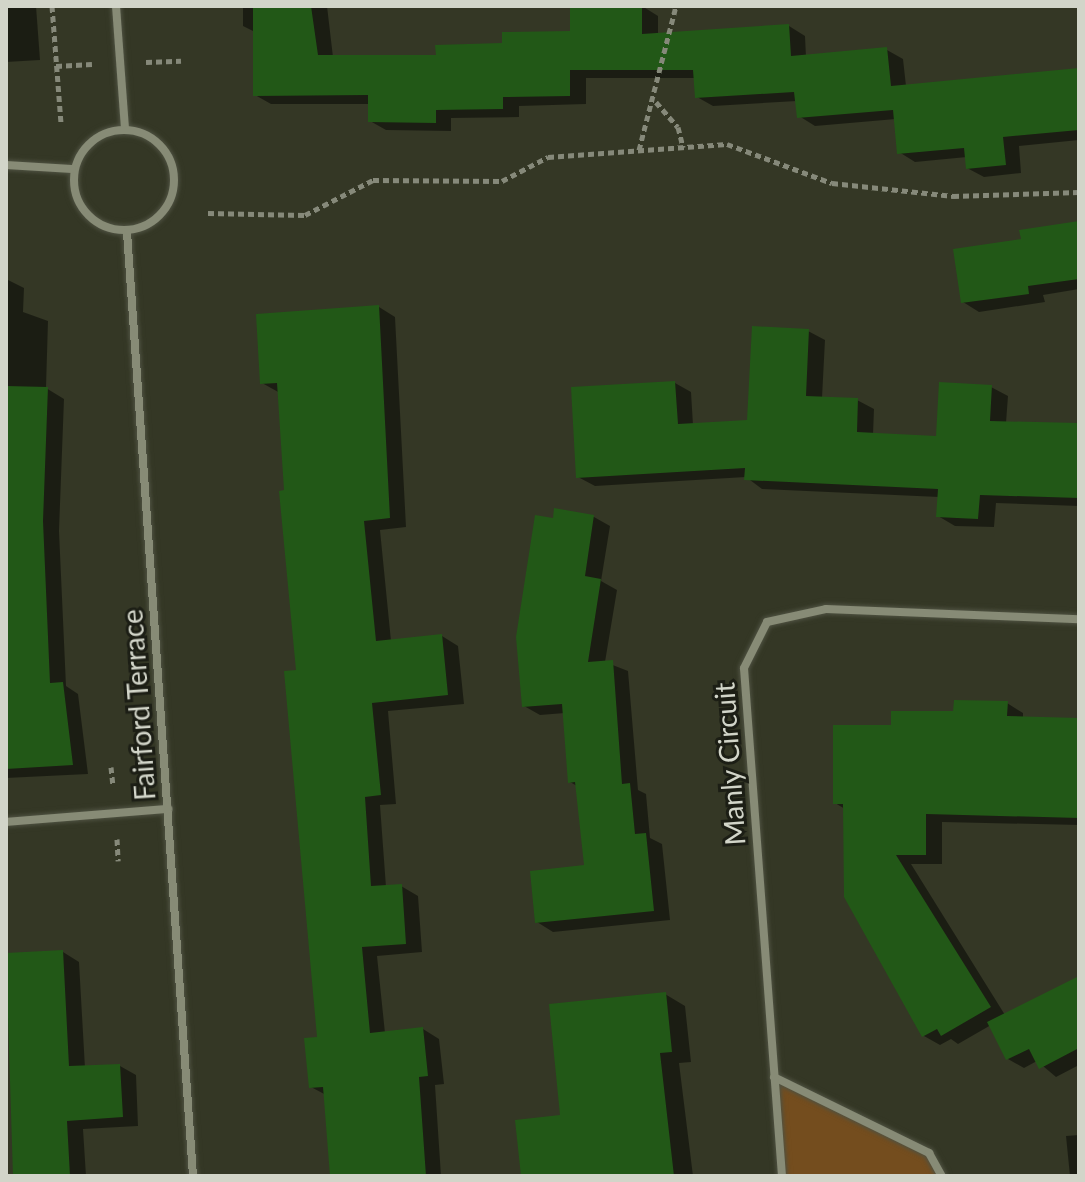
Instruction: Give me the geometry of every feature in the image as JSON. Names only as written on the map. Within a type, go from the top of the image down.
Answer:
[{"type":"street","points":[[116,6],[125,130]]},
{"type":"street","points":[[125,130],[157,142],[170,159],[175,177],[165,211],[149,225],[127,232],[101,226],[84,212],[72,169],[90,143],[125,130]]},
{"type":"street","points":[[6,165],[72,169]]},
{"type":"street","name":"Fairford Terrace","points":[[127,232],[193,1176]]},
{"type":"street","name":"Manly Circuit","points":[[782,1176],[744,668],[767,622],[826,609],[1079,619]]},
{"type":"street","points":[[6,822],[168,809]]},
{"type":"street","points":[[774,1077],[929,1153],[942,1176]]},
{"type":"path","points":[[52,6],[61,123]]},
{"type":"path","points":[[639,150],[655,101],[676,6]]},
{"type":"path","points":[[655,101],[678,127],[683,147]]},
{"type":"path","points":[[208,213],[305,215],[373,180],[502,181],[548,157],[727,144],[832,183],[953,196],[1079,192]]},
{"type":"shaded area","points":[[774,1077],[929,1153],[942,1176],[782,1176]]},
{"type":"building","points":[[253,6],[311,6],[318,55],[436,55],[435,45],[502,43],[502,32],[570,31],[570,6],[642,6],[642,34],[789,24],[791,56],[887,47],[891,86],[1079,68],[1079,130],[1003,137],[1006,165],[966,169],[964,148],[897,154],[893,110],[797,118],[794,92],[695,98],[693,70],[570,70],[570,96],[503,97],[503,109],[436,110],[436,123],[368,122],[368,95],[253,96]]},
{"type":"building","points":[[1079,221],[1079,279],[1028,286],[1029,294],[961,303],[953,249],[1021,239],[1019,230]]},
{"type":"building","points":[[379,305],[390,518],[364,521],[376,641],[442,634],[448,695],[372,703],[381,795],[365,797],[371,886],[402,884],[406,944],[362,947],[370,1033],[423,1027],[428,1076],[419,1077],[426,1176],[330,1176],[323,1087],[309,1088],[304,1038],[317,1037],[284,671],[296,670],[279,491],[284,490],[277,383],[260,384],[256,314]]},
{"type":"building","points":[[752,326],[809,329],[806,396],[858,398],[857,432],[936,436],[939,382],[992,385],[990,421],[1079,423],[1079,498],[980,495],[978,519],[936,517],[938,489],[744,480],[745,468],[576,478],[571,387],[675,381],[678,424],[747,420]]},
{"type":"building","points":[[6,386],[48,387],[43,521],[50,683],[63,682],[73,765],[6,769]]},
{"type":"building","points":[[554,508],[594,515],[585,576],[601,579],[588,662],[613,660],[622,784],[630,783],[635,834],[646,833],[654,911],[535,923],[530,871],[584,865],[575,782],[568,783],[562,704],[522,707],[516,637],[535,515],[553,518]]},
{"type":"building","points":[[954,700],[1008,701],[1007,716],[1079,718],[1079,818],[926,814],[926,855],[896,855],[991,1007],[941,1036],[937,1029],[922,1037],[844,897],[843,804],[833,804],[833,725],[891,725],[891,711],[953,711]]},
{"type":"building","points":[[63,950],[69,1066],[120,1064],[123,1117],[67,1121],[70,1176],[13,1176],[6,953]]},
{"type":"building","points":[[1079,976],[1079,1048],[1039,1069],[1029,1049],[1006,1060],[987,1022]]},
{"type":"building","points":[[666,992],[672,1052],[660,1053],[674,1176],[521,1176],[515,1120],[560,1115],[549,1004]]}]
